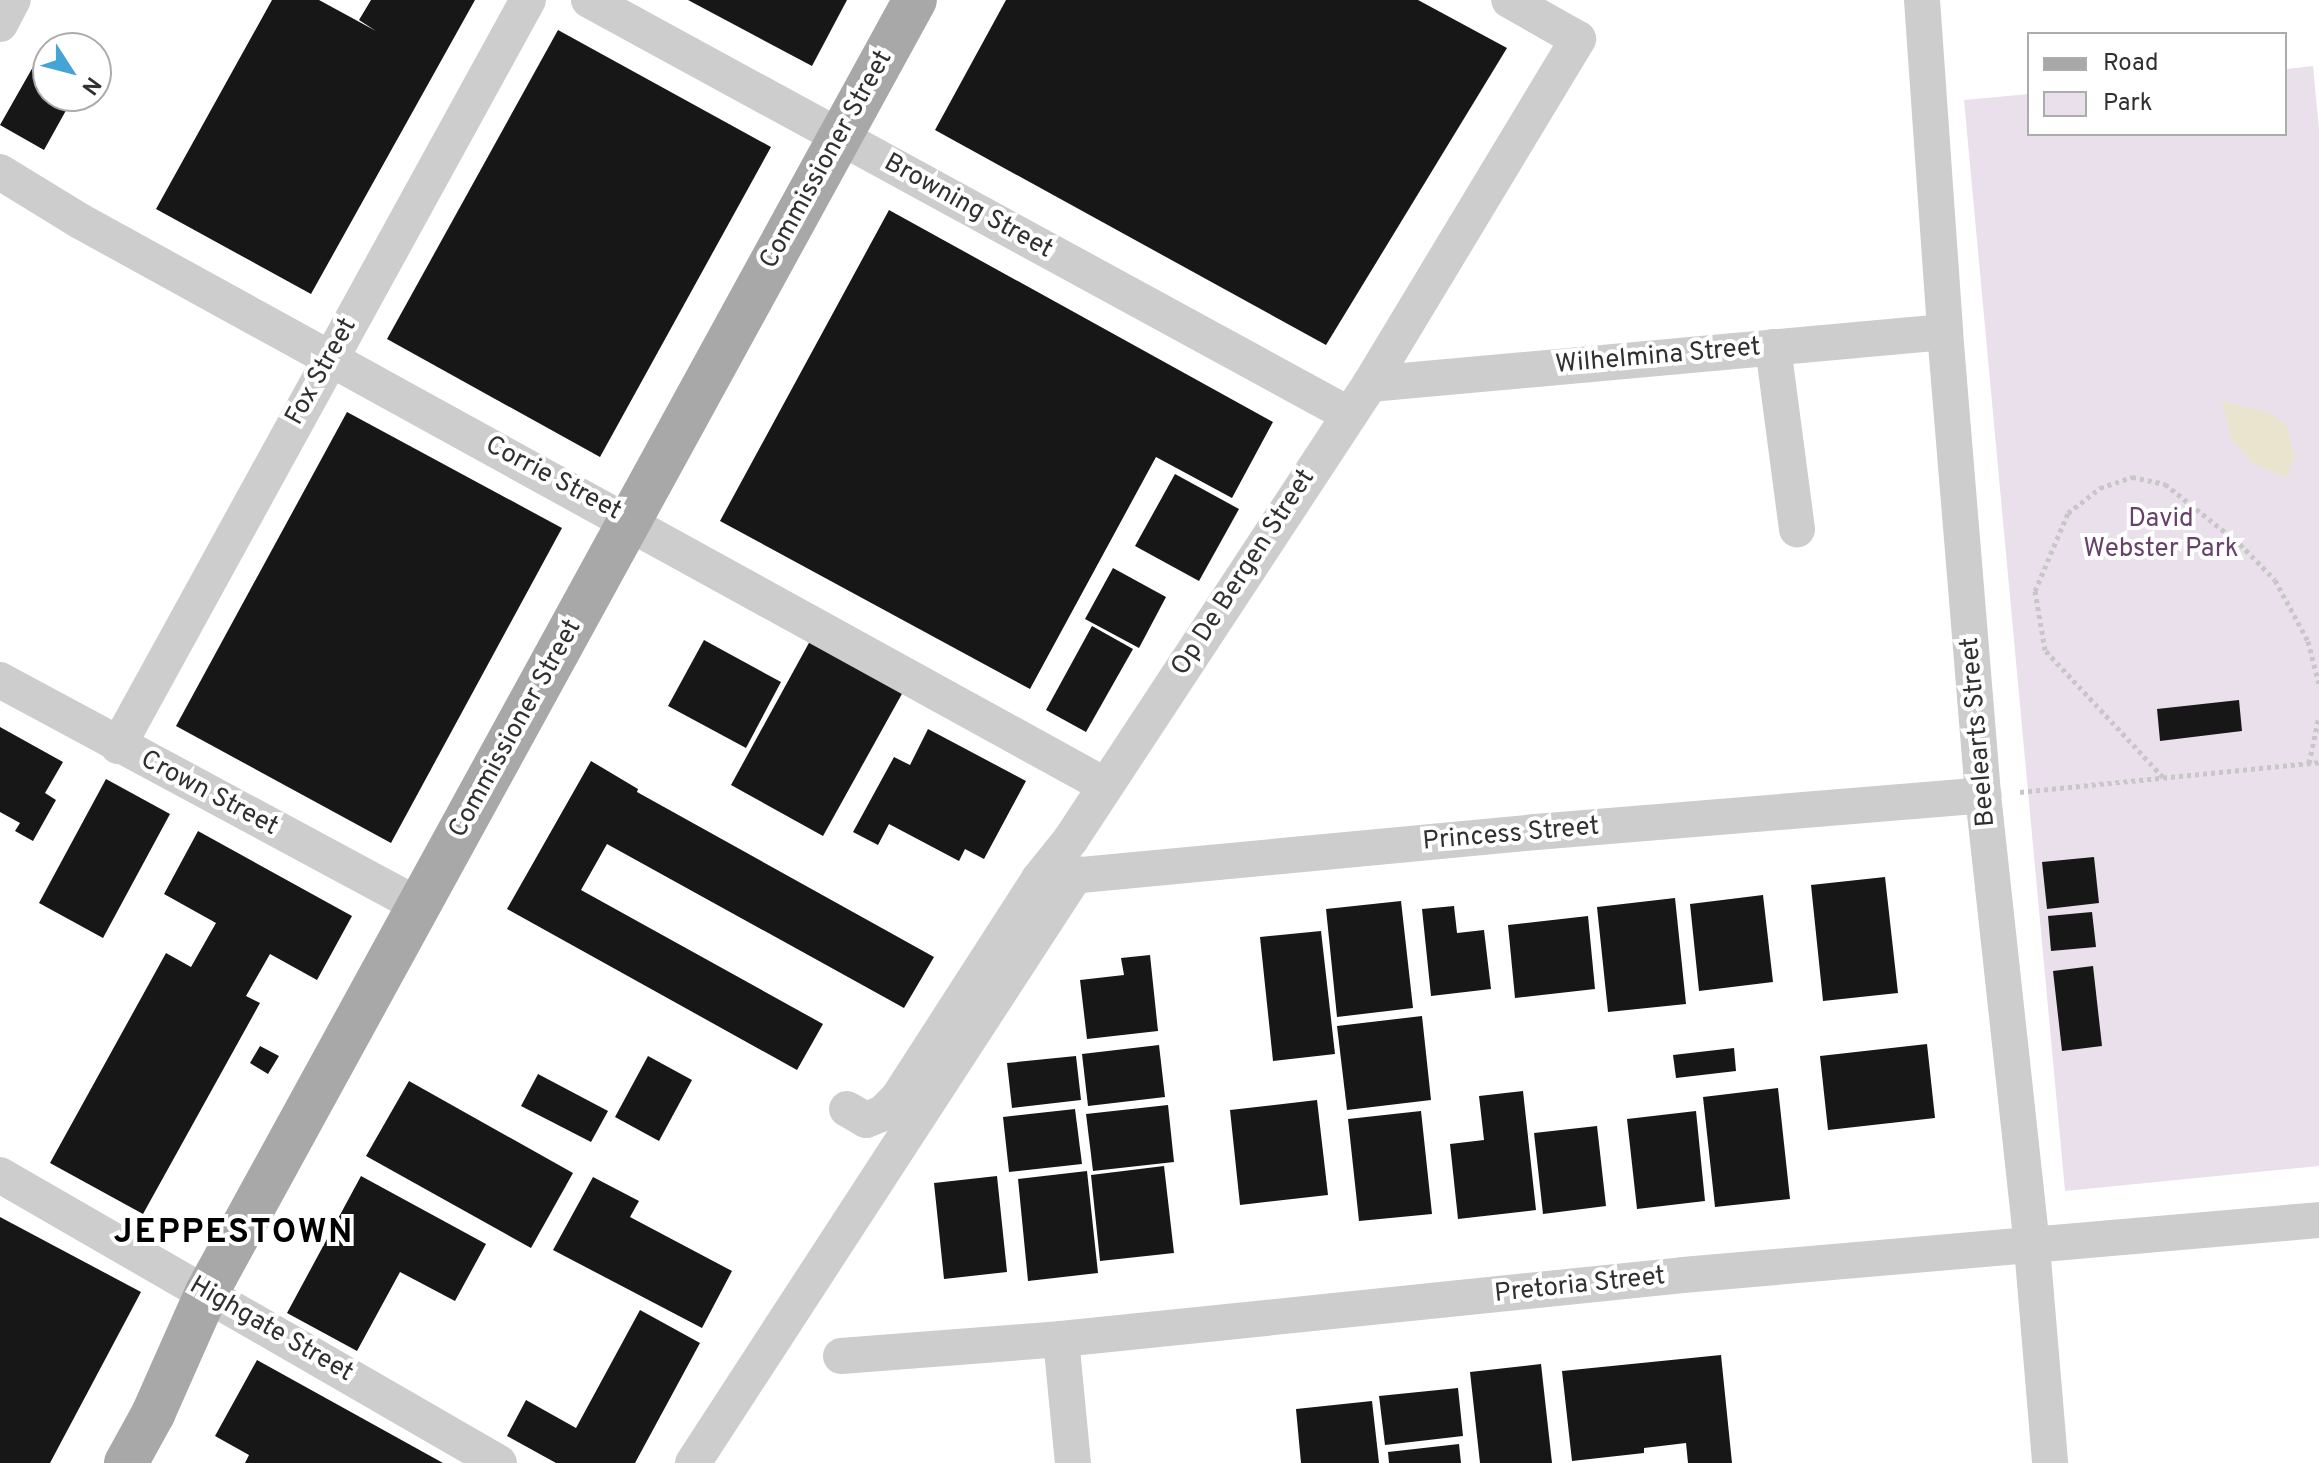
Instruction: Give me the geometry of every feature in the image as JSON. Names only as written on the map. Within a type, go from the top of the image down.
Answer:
[{"type":"main road","name":"Commissioner Street","points":[[126,1463],[153,1414],[207,1292],[915,0]]},
{"type":"street","points":[[0,24],[13,0]]},
{"type":"street","name":"Fox Street","points":[[118,746],[528,0]]},
{"type":"street","name":"Browning Street","points":[[589,0],[1348,414]]},
{"type":"street","name":"Op De Bergen Street","points":[[847,1109],[866,1120],[883,1113],[898,1098],[1039,879],[1071,839],[1370,384],[1578,39],[1509,0]]},
{"type":"street","name":"Beelearts Street","points":[[1922,0],[1945,332],[1983,795],[2032,1247],[2050,1463]]},
{"type":"street","name":"Corrie Street","points":[[0,172],[80,221],[630,521],[1106,786]]},
{"type":"street","name":"Wilhelmina Street","points":[[1370,384],[1945,332]]},
{"type":"street","points":[[1773,347],[1797,529]]},
{"type":"street","name":"Crown Street","points":[[0,680],[420,906]]},
{"type":"street","name":"Princess Street","points":[[1039,879],[1983,795]]},
{"type":"street","points":[[693,1463],[1076,874]]},
{"type":"street","name":"Highgate Street","points":[[0,1175],[499,1463]]},
{"type":"street","name":"Pretoria Street","points":[[841,1356],[1061,1339],[1683,1275],[2319,1220]]},
{"type":"street","points":[[1061,1339],[1073,1463]]},
{"type":"path","points":[[2163,777],[2045,650],[2035,591],[2068,513],[2100,488],[2132,477],[2165,484],[2240,544],[2275,580],[2308,641],[2319,684]]},
{"type":"path","points":[[2309,763],[2319,716]]},
{"type":"path","points":[[1983,795],[2319,762]]},
{"type":"green space","name":"David Webster Park","points":[[2313,66],[2319,129],[2319,1166],[2065,1191],[1964,100],[2027,94],[2027,136],[2287,136],[2287,69]]},
{"type":"shaded area","points":[[2222,401],[2267,412],[2286,424],[2295,456],[2287,477],[2254,464],[2232,440]]},
{"type":"building","points":[[272,0],[319,0],[376,31],[359,20],[371,0],[475,0],[311,294],[156,209]]},
{"type":"building","points":[[688,0],[847,0],[812,66]]},
{"type":"building","points":[[1006,0],[1418,0],[1507,48],[1326,345],[935,130]]},
{"type":"building","points":[[558,30],[771,147],[600,457],[387,339]]},
{"type":"building","points":[[32,69],[32,112],[65,112],[44,150],[0,125]]},
{"type":"building","points":[[889,210],[1273,422],[1232,498],[1156,457],[1030,689],[720,521]]},
{"type":"building","points":[[347,412],[562,528],[391,843],[176,726]]},
{"type":"building","points":[[1175,474],[1239,509],[1199,581],[1135,546]]},
{"type":"building","points":[[1113,568],[1166,597],[1139,648],[1085,619]]},
{"type":"building","points":[[1092,626],[1133,649],[1086,732],[1046,710]]},
{"type":"building","points":[[704,640],[781,682],[746,748],[668,706]]},
{"type":"building","points":[[810,641],[903,692],[823,836],[731,785]]},
{"type":"building","points":[[2239,700],[2242,731],[2160,741],[2157,709]]},
{"type":"building","points":[[0,727],[63,762],[45,793],[56,800],[33,841],[15,831],[20,823],[0,812]]},
{"type":"building","points":[[928,729],[1026,781],[984,859],[965,849],[959,861],[889,824],[878,845],[853,832],[894,757],[910,765]]},
{"type":"building","points":[[591,761],[638,789],[637,792],[934,957],[904,1008],[607,844],[581,890],[823,1024],[797,1070],[507,909]]},
{"type":"building","points":[[106,779],[170,814],[103,938],[39,903]]},
{"type":"building","points":[[198,831],[352,916],[317,980],[270,954],[246,996],[260,1003],[143,1214],[50,1163],[166,953],[191,967],[216,923],[164,894]]},
{"type":"building","points":[[2094,857],[2099,903],[2047,909],[2042,862]]},
{"type":"building","points":[[1885,877],[1898,993],[1823,1001],[1811,885]]},
{"type":"building","points":[[1763,895],[1773,982],[1699,991],[1690,904]]},
{"type":"building","points":[[1675,898],[1686,1004],[1608,1012],[1597,907]]},
{"type":"building","points":[[1401,901],[1413,1008],[1337,1017],[1326,909]]},
{"type":"building","points":[[1454,906],[1457,933],[1484,930],[1491,989],[1431,996],[1422,909]]},
{"type":"building","points":[[2092,912],[2096,947],[2051,951],[2048,916]]},
{"type":"building","points":[[1588,916],[1595,989],[1515,998],[1508,925]]},
{"type":"building","points":[[1321,931],[1335,1054],[1273,1061],[1260,937]]},
{"type":"building","points":[[1150,955],[1158,1031],[1087,1039],[1080,980],[1124,975],[1121,958]]},
{"type":"building","points":[[2093,966],[2102,1046],[2062,1051],[2053,971]]},
{"type":"building","points":[[1422,1016],[1431,1100],[1347,1110],[1337,1026]]},
{"type":"building","points":[[1927,1044],[1935,1118],[1828,1130],[1820,1056]]},
{"type":"building","points":[[1159,1045],[1165,1097],[1088,1106],[1082,1054]]},
{"type":"building","points":[[260,1046],[279,1056],[268,1074],[250,1063]]},
{"type":"building","points":[[1734,1048],[1736,1071],[1676,1078],[1673,1055]]},
{"type":"building","points":[[648,1056],[692,1080],[659,1141],[615,1117]]},
{"type":"building","points":[[1076,1056],[1081,1100],[1012,1108],[1007,1063]]},
{"type":"building","points":[[538,1074],[608,1111],[591,1142],[521,1106]]},
{"type":"building","points":[[409,1081],[573,1173],[531,1248],[366,1156]]},
{"type":"building","points":[[1778,1088],[1790,1199],[1715,1207],[1703,1097]]},
{"type":"building","points":[[1523,1091],[1536,1210],[1458,1219],[1450,1144],[1484,1140],[1479,1096]]},
{"type":"building","points":[[1317,1100],[1328,1195],[1240,1205],[1230,1110]]},
{"type":"building","points":[[1168,1105],[1174,1162],[1093,1171],[1086,1114]]},
{"type":"building","points":[[1075,1109],[1082,1164],[1009,1172],[1003,1117]]},
{"type":"building","points":[[1421,1111],[1432,1214],[1359,1221],[1348,1119]]},
{"type":"building","points":[[1696,1111],[1705,1201],[1637,1209],[1627,1119]]},
{"type":"building","points":[[1597,1126],[1606,1206],[1543,1214],[1534,1133]]},
{"type":"building","points":[[1164,1166],[1174,1253],[1100,1261],[1091,1175]]},
{"type":"building","points":[[1087,1171],[1098,1273],[1028,1281],[1018,1179]]},
{"type":"building","points":[[361,1176],[486,1244],[455,1301],[400,1272],[357,1351],[287,1313]]},
{"type":"building","points":[[997,1176],[1007,1272],[944,1279],[934,1183]]},
{"type":"building","points":[[593,1177],[639,1201],[630,1217],[732,1271],[702,1328],[553,1250]]},
{"type":"building","points":[[0,1217],[141,1292],[50,1463],[0,1463]]},
{"type":"building","points":[[640,1310],[700,1343],[635,1463],[556,1463],[507,1436],[526,1400],[576,1428]]},
{"type":"building","points":[[1721,1355],[1732,1463],[1688,1463],[1686,1443],[1644,1448],[1644,1453],[1572,1461],[1562,1371]]},
{"type":"building","points":[[257,1360],[443,1463],[245,1463],[249,1455],[215,1436]]},
{"type":"building","points":[[1541,1364],[1552,1463],[1480,1463],[1470,1372]]},
{"type":"building","points":[[1458,1388],[1463,1436],[1385,1445],[1379,1396]]},
{"type":"building","points":[[1372,1401],[1379,1463],[1301,1463],[1296,1409]]},
{"type":"building","points":[[1459,1444],[1461,1463],[1389,1463],[1388,1452]]},
{"type":"district","name":"JEPPESTOWN","points":[[234,1234]]}]
